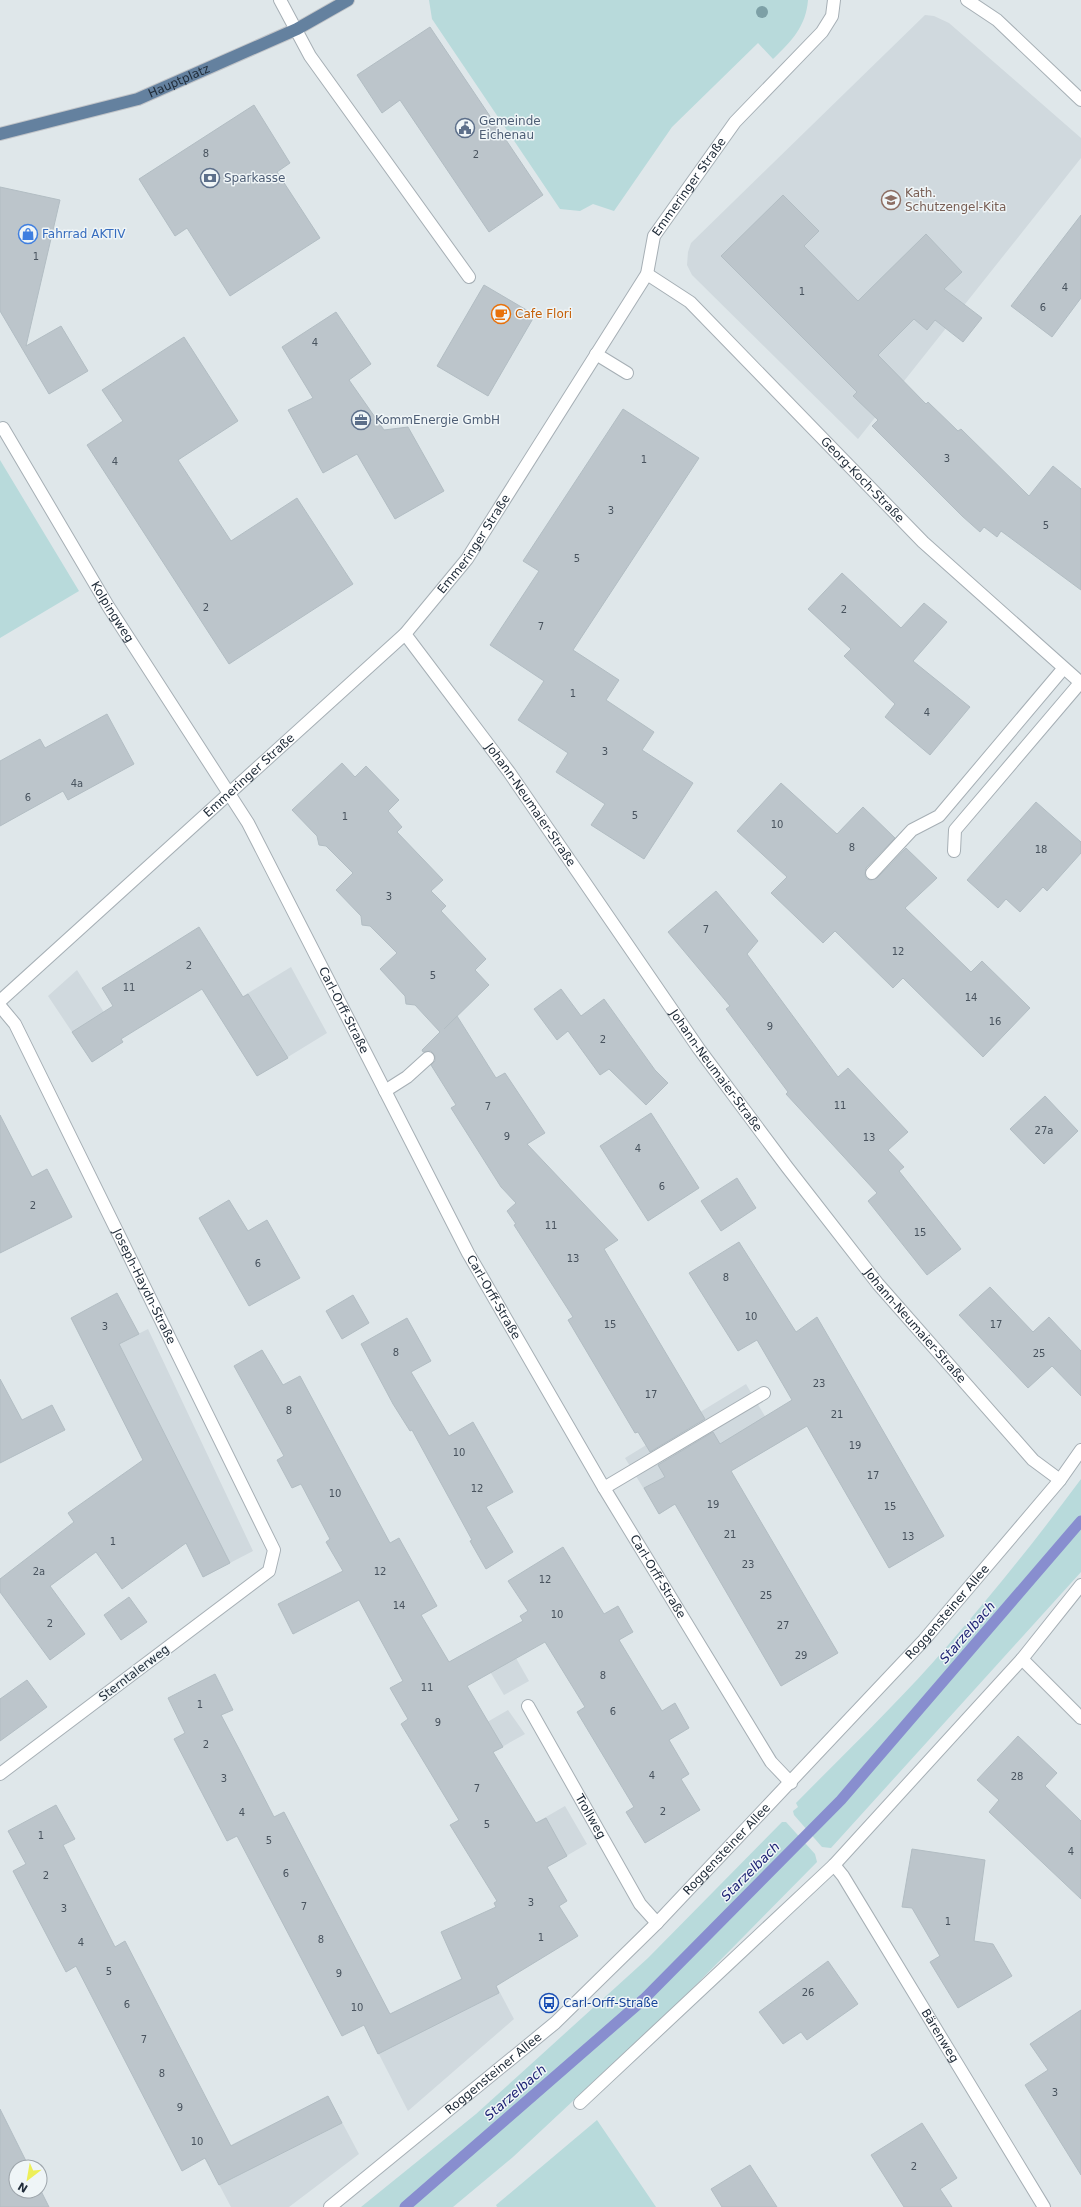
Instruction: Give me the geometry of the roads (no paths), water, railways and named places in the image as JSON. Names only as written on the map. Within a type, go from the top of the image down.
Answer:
[{"type":"main road","name":"Hauptplatz","points":[[0,134],[138,99],[296,28],[348,0]]},
{"type":"street","points":[[280,0],[310,56],[469,277]]},
{"type":"street","name":"Emmeringer Straße","points":[[0,1001],[227,793],[405,634],[467,559],[647,274],[654,236],[735,122],[822,32],[832,16],[834,0]]},
{"type":"street","points":[[967,0],[997,20],[1081,100]]},
{"type":"street","name":"Georg-Koch-Straße","points":[[647,274],[690,302],[923,542],[1063,669],[1081,683]]},
{"type":"street","points":[[596,354],[627,373]]},
{"type":"street","name":"Kolpingweg","points":[[2,428],[108,606],[227,793]]},
{"type":"street","name":"Johann-Neumaier-Straße","points":[[405,634],[508,772],[698,1049],[787,1167],[883,1290],[1033,1460],[1060,1480]]},
{"type":"street","points":[[872,873],[912,830],[939,816],[1063,669]]},
{"type":"street","points":[[954,850],[955,830],[1081,683]]},
{"type":"street","name":"Carl-Orff-Straße","points":[[227,793],[248,823],[468,1253],[604,1488],[771,1762],[791,1783]]},
{"type":"street","name":"Joseph-Haydn-Straße","points":[[0,1006],[15,1024],[274,1550],[269,1572]]},
{"type":"street","points":[[384,1091],[407,1077],[428,1058]]},
{"type":"street","points":[[604,1488],[764,1392]]},
{"type":"street","name":"Roggensteiner Allee","points":[[330,2207],[555,2023],[657,1923],[773,1799],[791,1783],[924,1640],[1060,1480],[1081,1450]]},
{"type":"street","name":"Sterntalerweg","points":[[0,1774],[269,1572]]},
{"type":"street","points":[[580,2103],[834,1865],[1022,1659],[1081,1585]]},
{"type":"street","points":[[1022,1659],[1081,1718]]},
{"type":"street","name":"Trollweg","points":[[528,1706],[640,1904],[657,1923]]},
{"type":"street","name":"Bärenweg","points":[[834,1865],[843,1876],[1044,2207]]},
{"type":"waterway","name":"Starzelbach","points":[[405,2207],[644,1999],[841,1800],[1081,1521]]},
{"type":"place","name":"Gemeinde Eichenau","points":[[465,128]]},
{"type":"place","name":"Sparkasse","points":[[210,178]]},
{"type":"place","name":"Kath. Schutzengel-Kita","points":[[891,200]]},
{"type":"place","name":"Fahrrad AKTIV","points":[[28,234]]},
{"type":"place","name":"Cafe Flori","points":[[501,314]]},
{"type":"place","name":"KommEnergie GmbH","points":[[361,420]]},
{"type":"place","name":"Carl-Orff-Straße","points":[[549,2003]]}]
